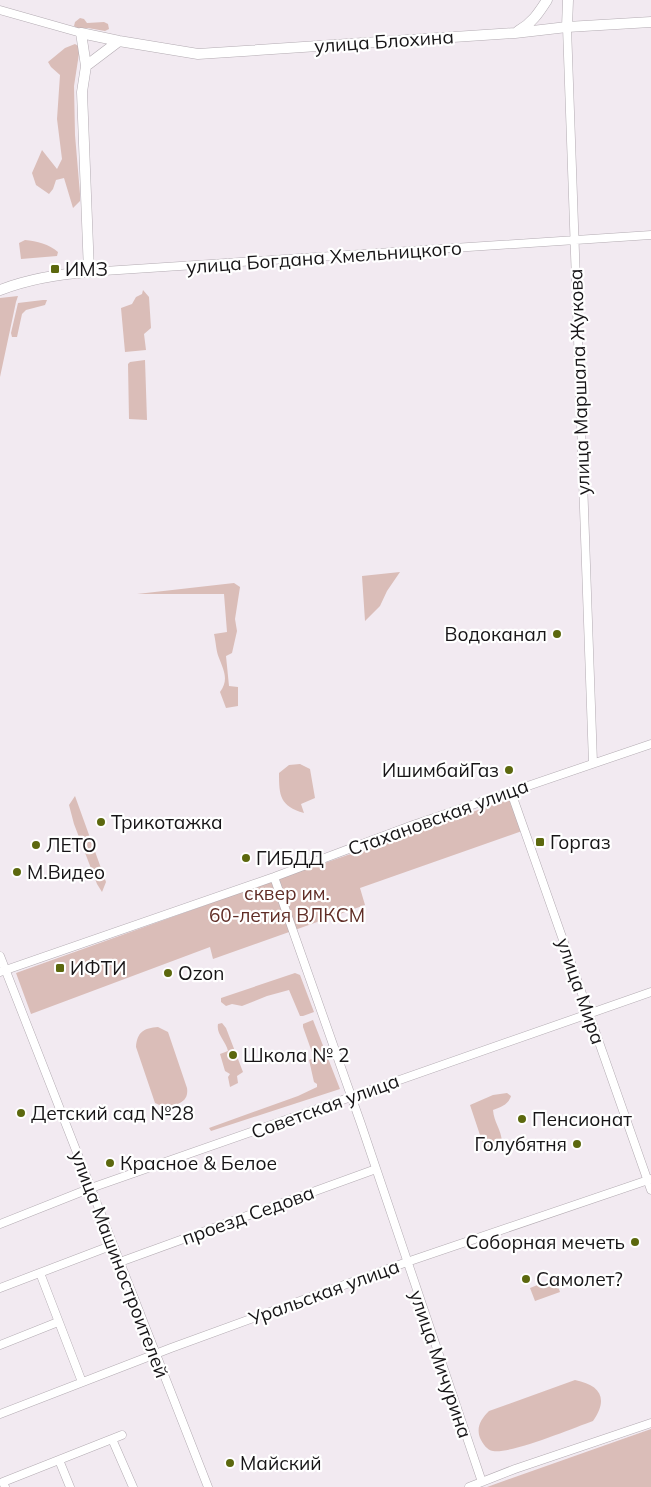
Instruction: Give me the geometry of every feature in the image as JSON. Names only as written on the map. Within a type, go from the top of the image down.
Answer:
[{"type":"main road","points":[[514,33],[529,25],[547,0]]},
{"type":"main road","name":"улица Маршала Жукова","points":[[567,27],[568,0]]},
{"type":"main road","name":"улица Блохина","points":[[81,33],[198,54],[651,22]]},
{"type":"main road","points":[[81,33],[86,66],[82,92],[89,272]]},
{"type":"main road","points":[[86,66],[119,41]]},
{"type":"main road","name":"улица Богдана Хмельницкого","points":[[0,290],[25,281],[64,273],[89,272]]},
{"type":"street","name":"улица Блохина","points":[[0,10],[81,33]]},
{"type":"street","name":"улица Маршала Жукова","points":[[567,27],[593,763]]},
{"type":"street","name":"улица Богдана Хмельницкого","points":[[89,272],[651,235]]},
{"type":"street","name":"Стахановская улица","points":[[3,971],[274,877],[413,825],[651,744]]},
{"type":"street","name":"улица Мира","points":[[511,792],[651,1190]]},
{"type":"street","name":"улица Мичурина","points":[[274,877],[376,1169],[482,1482]]},
{"type":"street","name":"улица Машиностроителей","points":[[0,956],[3,971],[91,1188],[208,1487]]},
{"type":"street","name":"Советская улица","points":[[0,1224],[91,1188],[651,992]]},
{"type":"street","name":"проезд Седова","points":[[120,1262],[376,1169]]},
{"type":"street","name":"Уральская улица","points":[[0,1414],[406,1262],[649,1180]]},
{"type":"street","points":[[0,1288],[113,1246]]},
{"type":"street","points":[[40,1272],[82,1382]]},
{"type":"street","points":[[0,1345],[58,1322]]},
{"type":"street","points":[[469,1487],[515,1469],[651,1423]]},
{"type":"street","points":[[5,1487],[3,1482],[122,1435]]},
{"type":"street","points":[[112,1439],[133,1487]]},
{"type":"street","points":[[60,1460],[70,1487]]},
{"type":"green space","points":[[80,18],[84,19],[87,23],[104,22],[108,24],[109,29],[105,31],[88,28],[80,30],[74,26],[75,22]]},
{"type":"green space","points":[[75,44],[80,47],[74,86],[75,135],[80,201],[73,208],[64,178],[56,180],[49,194],[36,185],[32,173],[42,150],[57,169],[62,159],[57,119],[60,75],[48,62],[65,48]]},
{"type":"green space","points":[[25,240],[51,247],[58,252],[57,256],[21,259],[19,243]]},
{"type":"green space","points":[[143,290],[149,297],[151,328],[144,334],[146,350],[125,352],[121,308],[132,304],[136,297],[142,294]]},
{"type":"green space","points":[[18,296],[16,302],[0,377],[0,298]]},
{"type":"green space","points":[[47,300],[45,305],[26,310],[22,314],[17,337],[12,337],[11,333],[18,303]]},
{"type":"green space","points":[[145,360],[147,420],[129,419],[128,364]]},
{"type":"green space","points":[[400,572],[387,591],[380,606],[365,621],[362,576]]},
{"type":"green space","points":[[234,583],[240,587],[235,619],[237,631],[232,653],[226,656],[229,686],[238,687],[238,706],[226,708],[220,692],[223,688],[225,675],[217,652],[214,634],[227,632],[224,594],[137,594]]},
{"type":"green space","points":[[300,764],[310,769],[315,798],[301,804],[304,813],[290,807],[282,799],[280,788],[279,773],[289,765]]},
{"type":"green space","points":[[75,796],[106,882],[102,892],[97,884],[74,824],[69,805]]},
{"type":"green space","name":"сквер им. 60-летия ВЛКСМ","points":[[510,799],[522,831],[360,888],[365,905],[213,959],[210,947],[31,1014],[16,973],[284,877]]},
{"type":"green space","points":[[295,973],[300,975],[314,1012],[300,1016],[289,990],[242,1006],[232,1004],[226,1006],[221,1002],[221,998]]},
{"type":"green space","points":[[313,1020],[340,1089],[211,1131],[209,1128],[298,1096],[317,1087],[309,1060],[314,1058],[303,1027],[303,1024]]},
{"type":"green space","points":[[222,1023],[226,1028],[243,1072],[237,1076],[238,1083],[230,1087],[228,1077],[230,1074],[225,1071],[220,1054],[228,1051],[218,1031],[218,1024]]},
{"type":"green space","points":[[158,1027],[168,1032],[187,1088],[186,1096],[182,1102],[166,1108],[155,1103],[136,1047],[142,1032],[149,1028]]},
{"type":"green space","points":[[507,1093],[511,1096],[508,1102],[493,1110],[502,1142],[486,1153],[470,1105],[493,1095]]},
{"type":"green space","points":[[555,1278],[560,1292],[535,1301],[530,1288]]},
{"type":"green space","points":[[575,1380],[591,1385],[599,1394],[601,1399],[600,1406],[593,1421],[543,1440],[502,1451],[489,1449],[480,1438],[479,1427],[489,1411]]},
{"type":"green space","points":[[651,1429],[651,1487],[487,1487]]},
{"type":"place","name":"ИМЗ","points":[[55,269]]},
{"type":"place","name":"Водоканал","points":[[557,634]]},
{"type":"place","name":"ИшимбайГаз","points":[[509,770]]},
{"type":"place","name":"Трикотажка","points":[[101,822]]},
{"type":"place","name":"Горгаз","points":[[540,842]]},
{"type":"place","name":"ЛЕТО","points":[[36,845]]},
{"type":"place","name":"ГИБДД","points":[[246,858]]},
{"type":"place","name":"М.Видео","points":[[17,872]]},
{"type":"place","name":"ИФТИ","points":[[60,968]]},
{"type":"place","name":"Ozon","points":[[168,973]]},
{"type":"place","name":"Школа № 2","points":[[233,1055]]},
{"type":"place","name":"Детский сад №28","points":[[21,1113]]},
{"type":"place","name":"Пенсионат","points":[[522,1119]]},
{"type":"place","name":"Голубятня","points":[[577,1144]]},
{"type":"place","name":"Красное & Белое","points":[[110,1163]]},
{"type":"place","name":"Соборная мечеть","points":[[635,1242]]},
{"type":"place","name":"Самолет?","points":[[526,1279]]},
{"type":"place","name":"Майский","points":[[230,1463]]}]
